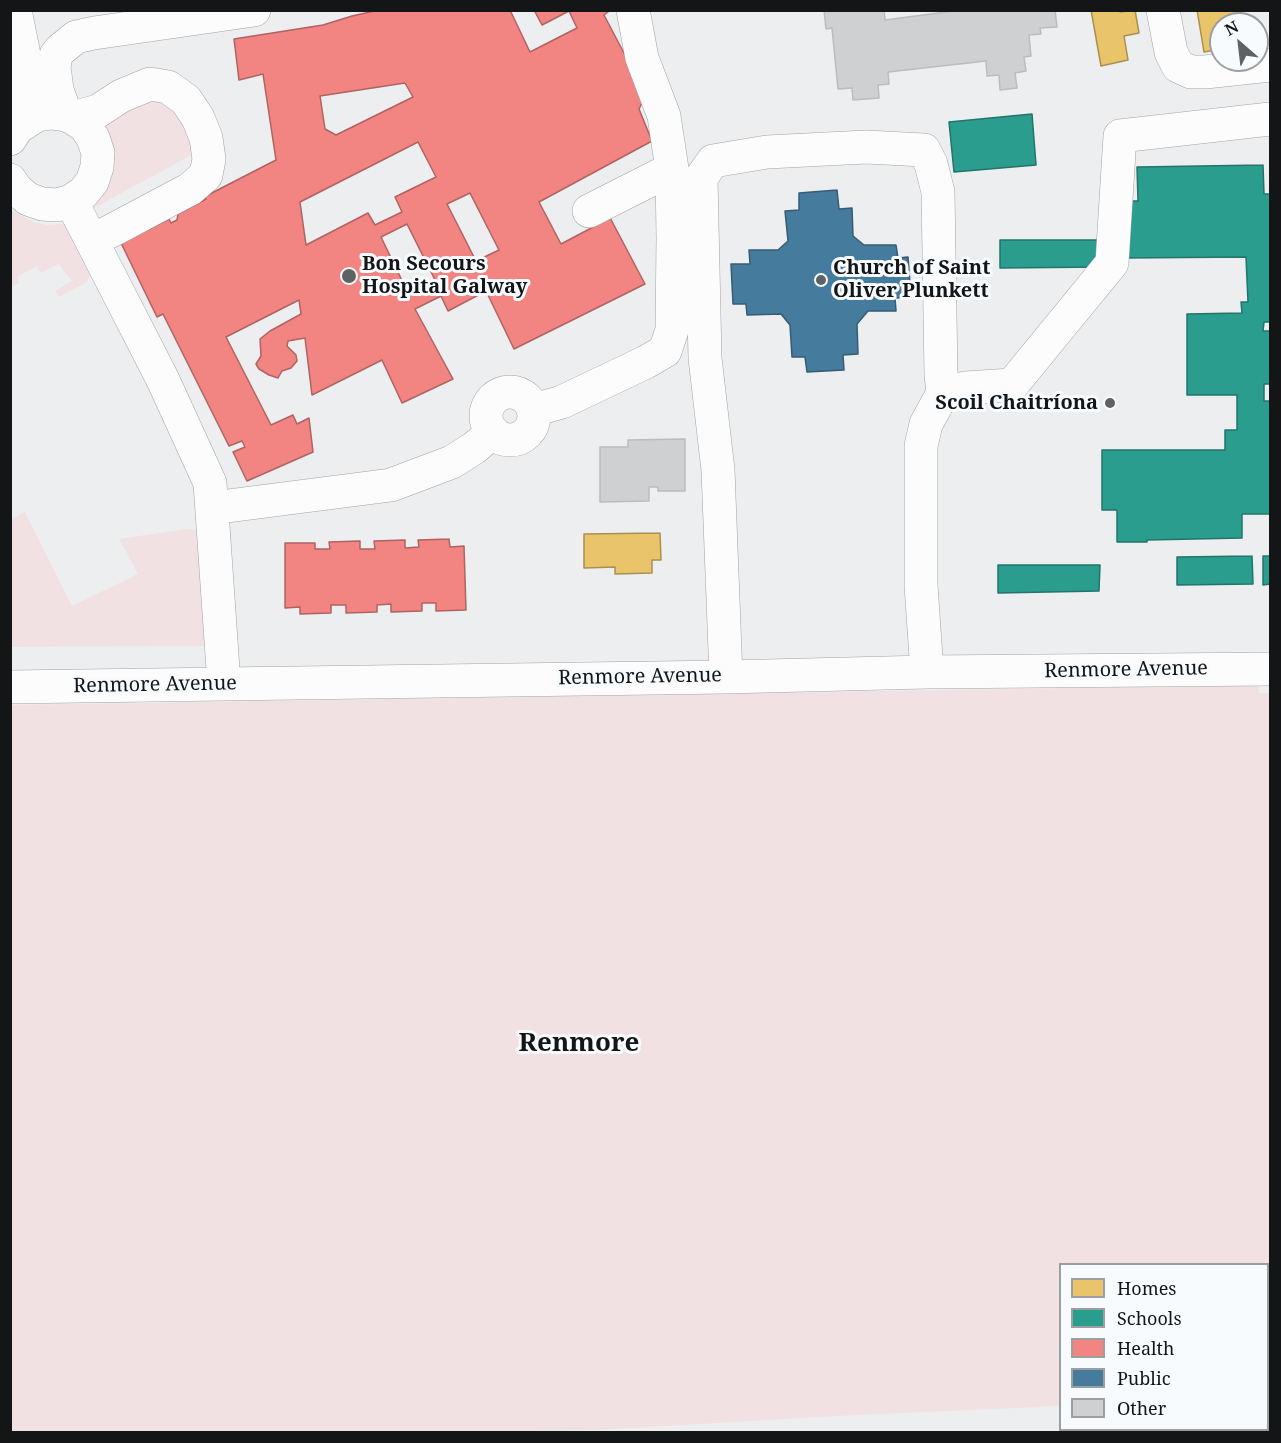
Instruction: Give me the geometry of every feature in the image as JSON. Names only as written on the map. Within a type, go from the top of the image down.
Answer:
[{"type":"street","points":[[14,133],[26,88],[25,60],[15,10]]},
{"type":"street","points":[[69,117],[57,90],[54,67],[56,55],[76,37],[254,10]]},
{"type":"street","points":[[212,508],[391,485],[452,462],[474,448],[493,432],[487,422],[487,412],[492,400],[502,393],[515,392],[525,397],[534,410],[562,402],[665,351],[672,330],[672,170],[664,116],[642,58],[633,10]]},
{"type":"street","points":[[1163,10],[1171,52],[1178,66],[1191,72],[1205,72],[1270,65]]},
{"type":"street","points":[[69,117],[98,111],[121,96],[150,84],[168,87],[186,100],[198,118],[206,138],[209,159],[206,175],[190,189],[92,241]]},
{"type":"street","points":[[10,180],[28,199],[42,204],[57,205],[71,201],[83,193],[92,182],[97,167],[98,153],[93,138],[85,126],[69,117],[51,113],[37,115],[14,133]]},
{"type":"street","points":[[943,393],[965,388],[1012,385],[1112,263],[1120,136],[1270,119]]},
{"type":"street","points":[[726,676],[718,470],[705,358],[701,178],[713,161],[768,152],[866,147],[924,150],[938,192],[943,393],[926,424],[921,446],[921,585],[927,672]]},
{"type":"street","points":[[589,211],[672,170]]},
{"type":"street","points":[[71,201],[163,380],[210,483],[224,684]]},
{"type":"street","name":"Renmore Avenue","points":[[10,687],[927,672],[1270,669]]},
{"type":"shaded area","points":[[170,94],[199,151],[92,209],[90,204],[108,138],[102,113]]},
{"type":"shaded area","points":[[10,209],[37,223],[65,224],[91,274],[87,282],[59,297],[55,291],[72,281],[59,264],[41,273],[37,266],[17,277],[19,283],[11,287]]},
{"type":"shaded area","points":[[25,512],[72,606],[138,574],[119,539],[187,529],[198,531],[205,646],[11,647],[11,519]]},
{"type":"shaded area","points":[[1259,685],[1259,693],[1270,693],[1270,1432],[1130,1431],[1269,1431],[1269,1263],[1059,1263],[1059,1406],[597,1430],[11,1432],[10,705]]},
{"type":"building: Homes","points":[[1091,10],[1119,10],[1120,12],[1135,10],[1139,33],[1124,36],[1128,60],[1101,66]]},
{"type":"building: Homes","points":[[1197,10],[1241,10],[1241,12],[1209,12],[1209,51],[1204,52]]},
{"type":"building: Homes","points":[[660,533],[661,560],[652,560],[652,573],[615,574],[615,567],[584,568],[584,534]]},
{"type":"building: Schools","points":[[1032,114],[1036,165],[954,172],[949,122]]},
{"type":"building: Schools","points":[[1263,165],[1264,194],[1270,194],[1270,322],[1264,322],[1263,331],[1270,331],[1270,384],[1264,384],[1264,401],[1270,401],[1270,514],[1242,514],[1242,538],[1117,542],[1117,510],[1102,510],[1102,450],[1225,450],[1225,430],[1237,430],[1237,395],[1187,395],[1187,314],[1242,313],[1241,302],[1248,302],[1246,257],[1122,258],[1122,201],[1138,201],[1137,167]]},
{"type":"building: Schools","points":[[1000,240],[1103,240],[1103,267],[1000,268]]},
{"type":"building: Schools","points":[[1252,556],[1253,584],[1177,585],[1177,557]]},
{"type":"building: Schools","points":[[1263,556],[1270,556],[1270,584],[1263,585]]},
{"type":"building: Schools","points":[[998,565],[1100,565],[1099,591],[998,593]]},
{"type":"building: Health","name":"Bon Secours Hospital Galway","points":[[379,10],[510,10],[530,52],[577,28],[569,11],[542,25],[534,10],[607,10],[608,12],[604,15],[646,95],[639,109],[652,141],[539,202],[561,244],[597,225],[607,212],[645,284],[514,349],[486,291],[448,311],[441,296],[415,309],[453,379],[402,403],[382,360],[312,395],[305,338],[288,341],[287,346],[296,355],[297,361],[291,368],[282,371],[278,378],[259,369],[256,364],[261,356],[260,339],[301,314],[299,300],[226,337],[271,425],[293,415],[297,424],[309,418],[313,452],[247,481],[233,452],[245,447],[242,441],[229,446],[163,314],[157,317],[121,243],[169,219],[171,223],[177,220],[178,214],[206,199],[204,197],[276,160],[263,74],[239,80],[234,39],[323,25]],"holes":[[[405,83],[413,97],[336,135],[325,129],[320,96]],[[418,142],[436,177],[395,197],[402,212],[375,225],[368,213],[306,245],[300,202]],[[470,193],[499,250],[476,261],[447,204]],[[407,224],[436,282],[409,295],[381,237]]]},
{"type":"building: Health","points":[[449,539],[450,547],[464,546],[466,610],[436,611],[436,603],[422,603],[422,611],[391,612],[391,604],[377,605],[377,612],[346,613],[346,605],[331,605],[331,613],[300,614],[300,607],[285,608],[285,543],[315,543],[315,549],[330,549],[329,542],[360,541],[360,549],[375,549],[374,541],[405,540],[405,548],[419,547],[418,540]]},
{"type":"building: Public","name":"Church of Saint Oliver Plunkett","points":[[837,190],[839,209],[852,208],[853,236],[864,245],[896,245],[898,258],[908,257],[911,297],[895,298],[896,311],[868,311],[857,324],[858,354],[843,355],[844,370],[807,372],[805,357],[792,357],[790,325],[781,314],[747,315],[746,304],[733,304],[731,264],[750,264],[749,250],[778,250],[788,241],[785,211],[799,210],[799,193]]},
{"type":"building: Other","points":[[824,10],[884,10],[885,20],[961,10],[1055,10],[1057,27],[1040,28],[1041,34],[1029,35],[1031,56],[1024,57],[1026,71],[1015,73],[1017,88],[1000,90],[999,75],[987,76],[986,61],[888,72],[889,84],[878,85],[879,98],[853,100],[852,88],[838,89],[832,28],[826,29]]},
{"type":"building: Other","points":[[685,439],[685,491],[658,491],[658,487],[649,487],[649,501],[600,502],[600,447],[628,447],[628,440]]},
{"type":"building: Other","points":[[1143,1431],[1229,1431],[1229,1432]]},
{"type":"building: Other","points":[[1234,1431],[1266,1431],[1266,1432]]},
{"type":"place","name":"Bon Secours Hospital Galway","points":[[349,276]]},
{"type":"place","name":"Church of Saint Oliver Plunkett","points":[[821,280]]},
{"type":"place","name":"Scoil Chaitríona","points":[[1110,403]]},
{"type":"district","name":"Renmore","points":[[579,1044]]}]
